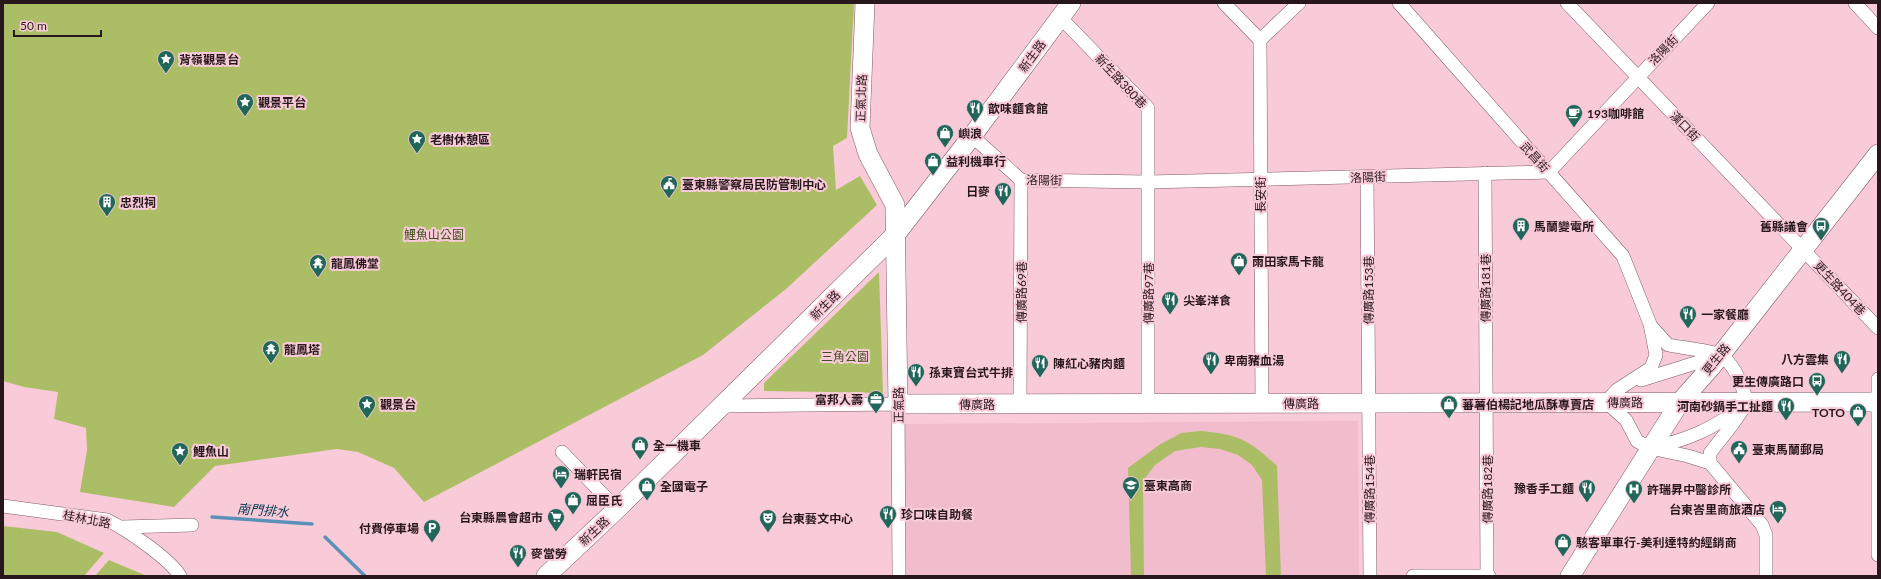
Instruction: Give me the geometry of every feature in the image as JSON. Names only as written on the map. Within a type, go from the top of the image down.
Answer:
[{"type":"street","name":"正氣北路","points":[[865,3],[860,128],[868,154],[895,205],[896,234]]},
{"type":"street","points":[[1224,3],[1260,40],[1300,3]]},
{"type":"street","name":"武昌街","points":[[1399,3],[1624,256],[1650,324]]},
{"type":"street","name":"漢口街","points":[[1567,3],[1803,248]]},
{"type":"street","name":"洛陽街","points":[[972,136],[1021,180],[1148,182],[1549,172],[1708,3]]},
{"type":"street","points":[[1855,3],[1878,28]]},
{"type":"street","name":"新生路","points":[[546,576],[723,406],[896,234],[972,136],[1065,10]]},
{"type":"street","name":"新生路380巷","points":[[1065,10],[1148,108],[1148,182]]},
{"type":"street","name":"長安街","points":[[1260,40],[1262,403]]},
{"type":"street","name":"更生路","points":[[1571,576],[1680,402],[1720,355],[1878,154]]},
{"type":"street","name":"傳廣路181巷","points":[[1485,173],[1486,403]]},
{"type":"street","name":"傳廣路153巷","points":[[1367,177],[1369,403]]},
{"type":"street","name":"傳廣路69巷","points":[[1020,404],[1021,180]]},
{"type":"street","name":"傳廣路97巷","points":[[1148,182],[1148,404]]},
{"type":"street","name":"正氣路","points":[[896,234],[899,576]]},
{"type":"street","name":"更生路404巷","points":[[1803,248],[1878,328]]},
{"type":"street","points":[[1650,324],[1668,345],[1720,355],[1731,366],[1738,378],[1747,403]]},
{"type":"street","points":[[1606,402],[1617,390],[1651,368],[1656,355],[1650,324]]},
{"type":"street","points":[[1606,402],[1635,382],[1720,355]]},
{"type":"street","points":[[1878,379],[1878,555]]},
{"type":"street","points":[[1606,402],[1626,420],[1637,441],[1650,448],[1688,456],[1710,463],[1762,525],[1766,535],[1766,576]]},
{"type":"street","name":"傳廣路","points":[[723,406],[898,404],[1878,402]]},
{"type":"street","name":"傳廣路154巷","points":[[1369,403],[1370,576]]},
{"type":"street","name":"傳廣路182巷","points":[[1486,403],[1488,575]]},
{"type":"street","points":[[1650,448],[1683,440],[1721,422],[1747,403]]},
{"type":"street","points":[[1710,463],[1710,453],[1747,403]]},
{"type":"street","points":[[562,452],[617,509]]},
{"type":"street","name":"桂林北路","points":[[3,506],[107,520],[123,527],[179,574]]},
{"type":"street","points":[[123,527],[192,525]]},
{"type":"street","points":[[1413,576],[1488,575]]},
{"type":"shaded area","name":"臺東高商","points":[[1358,421],[1359,576],[905,576],[904,424]]},
{"type":"green space","name":"鯉魚山公園","points":[[3,3],[854,3],[847,138],[833,146],[836,190],[860,176],[877,205],[786,289],[703,355],[424,502],[394,468],[358,452],[337,449],[215,466],[174,507],[80,492],[87,450],[86,428],[54,419],[58,392],[24,387],[3,381]]},
{"type":"green space","name":"三角公園","points":[[879,272],[883,393],[764,391],[764,383]]},
{"type":"green space","points":[[1200,431],[1224,434],[1242,440],[1250,444],[1277,466],[1281,576],[1266,576],[1262,480],[1252,465],[1238,455],[1220,449],[1201,447],[1175,451],[1155,465],[1143,481],[1144,576],[1131,576],[1128,468],[1159,445],[1181,433]]},
{"type":"green space","points":[[3,526],[57,532],[104,553],[84,576],[3,576]]},
{"type":"green space","points":[[109,560],[147,576],[95,576]]},
{"type":"waterway","name":"南門排水","points":[[212,517],[312,524]]},
{"type":"waterway","name":"南門排水","points":[[325,537],[365,576]]},
{"type":"place","name":"背嶺觀景台","points":[[166,74]]},
{"type":"place","name":"觀景平台","points":[[245,117]]},
{"type":"place","name":"歆味麵食館","points":[[975,123]]},
{"type":"place","name":"193咖啡館","points":[[1574,128]]},
{"type":"place","name":"嶼浪","points":[[945,148]]},
{"type":"place","name":"老樹休憩區","points":[[417,154]]},
{"type":"place","name":"益利機車行","points":[[933,176]]},
{"type":"place","name":"臺東縣警察局民防管制中心","points":[[669,199]]},
{"type":"place","name":"日麥","points":[[1003,206]]},
{"type":"place","name":"忠烈祠","points":[[107,217]]},
{"type":"place","name":"馬蘭變電所","points":[[1521,241]]},
{"type":"place","name":"舊縣議會","points":[[1821,241]]},
{"type":"place","name":"雨田家馬卡龍","points":[[1239,276]]},
{"type":"place","name":"龍鳳佛堂","points":[[318,278]]},
{"type":"place","name":"尖峯洋食","points":[[1170,315]]},
{"type":"place","name":"一家餐廳","points":[[1688,329]]},
{"type":"place","name":"龍鳳塔","points":[[271,364]]},
{"type":"place","name":"八方雲集","points":[[1842,374]]},
{"type":"place","name":"卑南豬血湯","points":[[1211,375]]},
{"type":"place","name":"陳紅心豬肉麵","points":[[1040,378]]},
{"type":"place","name":"孫東寶台式牛排","points":[[916,387]]},
{"type":"place","name":"更生傳廣路口","points":[[1817,396]]},
{"type":"place","name":"富邦人壽","points":[[876,414]]},
{"type":"place","name":"觀景台","points":[[367,419]]},
{"type":"place","name":"蕃薯伯楊記地瓜酥專賣店","points":[[1449,419]]},
{"type":"place","name":"河南砂鍋手工扯麵","points":[[1786,421]]},
{"type":"place","name":"TOTO","points":[[1858,427]]},
{"type":"place","name":"全一機車","points":[[640,460]]},
{"type":"place","name":"臺東馬蘭郵局","points":[[1739,464]]},
{"type":"place","name":"鯉魚山","points":[[180,466]]},
{"type":"place","name":"瑞軒民宿","points":[[561,489]]},
{"type":"place","name":"臺東高商","points":[[1131,500]]},
{"type":"place","name":"全國電子","points":[[647,501]]},
{"type":"place","name":"豫香手工麵","points":[[1587,503]]},
{"type":"place","name":"許瑞昇中醫診所","points":[[1634,504]]},
{"type":"place","name":"屈臣氏","points":[[573,515]]},
{"type":"place","name":"台東峇里商旅酒店","points":[[1778,524]]},
{"type":"place","name":"珍口味自助餐","points":[[888,529]]},
{"type":"place","name":"台東縣農會超市","points":[[556,532]]},
{"type":"place","name":"台東藝文中心","points":[[768,533]]},
{"type":"place","name":"付費停車場","points":[[432,543]]},
{"type":"place","name":"駭客單車行-美利達特約經銷商","points":[[1563,557]]},
{"type":"place","name":"麥當勞","points":[[518,568]]}]
